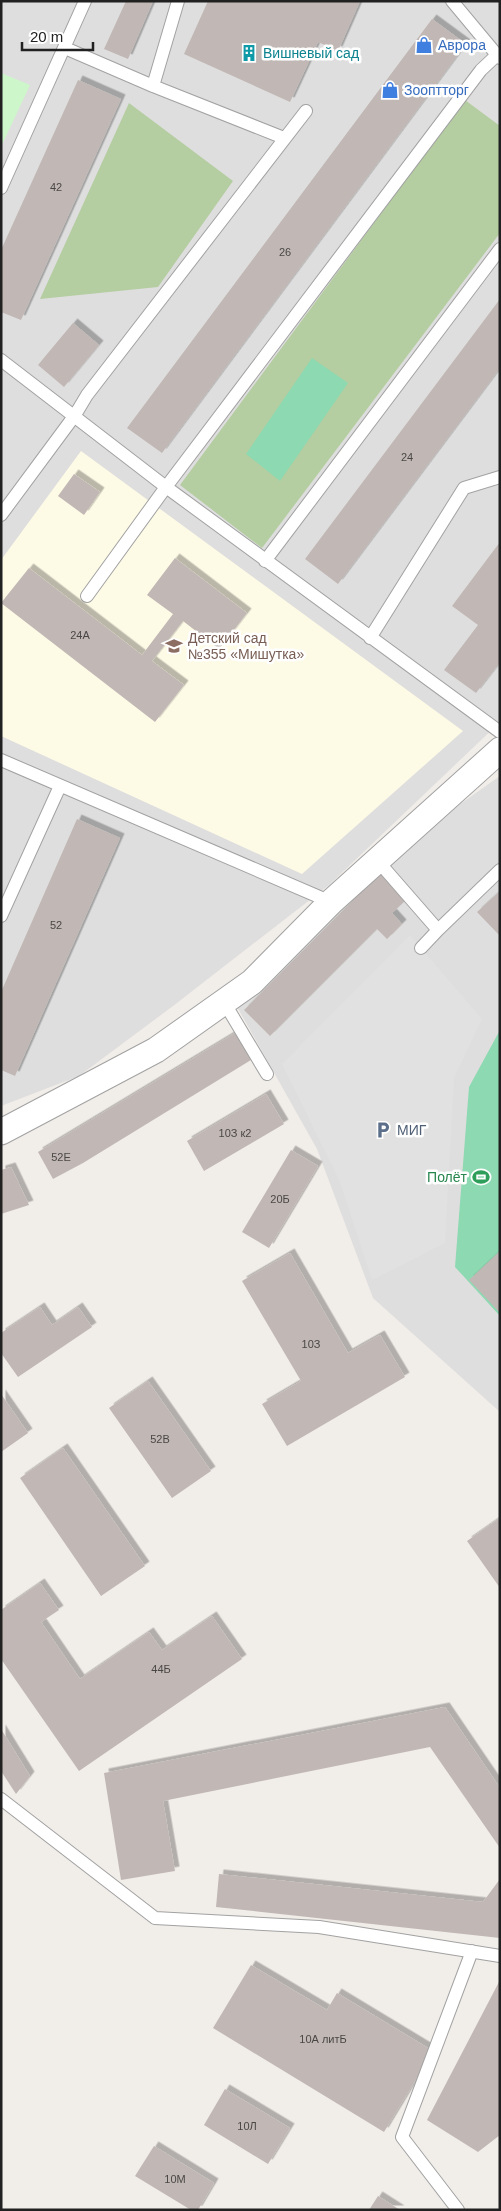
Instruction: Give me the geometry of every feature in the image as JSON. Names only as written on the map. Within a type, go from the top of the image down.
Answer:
[{"type":"street","points":[[4,1127],[156,1050],[252,982],[331,902],[500,750]]},
{"type":"lane","points":[[1,188],[85,1]]},
{"type":"lane","points":[[153,86],[178,1]]},
{"type":"lane","points":[[87,596],[166,487],[481,70],[499,56],[452,1]]},
{"type":"lane","points":[[65,48],[153,86],[284,138]]},
{"type":"lane","points":[[1,515],[75,415],[87,395],[306,111]]},
{"type":"lane","points":[[265,561],[500,249]]},
{"type":"lane","points":[[1,360],[265,561],[500,732]]},
{"type":"lane","points":[[370,638],[464,488],[500,477]]},
{"type":"lane","points":[[1,760],[331,902]]},
{"type":"lane","points":[[1,916],[60,786]]},
{"type":"lane","points":[[377,860],[438,930]]},
{"type":"lane","points":[[421,948],[500,870]]},
{"type":"lane","points":[[224,1002],[267,1074]]},
{"type":"lane","points":[[1,1799],[155,1918],[320,1927],[500,1956]]},
{"type":"lane","points":[[458,2210],[402,2137],[472,1951]]},
{"type":"shaded area","points":[[1,1],[500,1],[500,722],[329,885],[173,1006],[79,1076],[1,1106]]},
{"type":"shaded area","name":"Детский сад №355 «Мишутка»","points":[[81,451],[463,731],[302,874],[1,736],[1,560]]},
{"type":"shaded area","points":[[500,776],[500,1412],[373,1298],[317,1149],[236,1005],[402,845]]},
{"type":"shaded area","name":"МИГ","points":[[410,935],[482,1019],[454,1078],[445,1243],[372,1280],[340,1182],[282,1064]]},
{"type":"green space","points":[[1,73],[30,85],[1,147]]},
{"type":"green space","points":[[465,100],[500,126],[500,233],[262,548],[180,485]]},
{"type":"green space","points":[[129,103],[233,181],[158,287],[40,299]]},
{"type":"green space","points":[[312,358],[348,383],[280,481],[246,454]]},
{"type":"green space","name":"Полёт","points":[[500,1030],[500,1316],[455,1267],[469,1087]]},
{"type":"building","points":[[126,1],[153,1],[128,59],[104,49]]},
{"type":"building","name":"Вишневый сад","points":[[208,1],[360,1],[338,51],[318,42],[290,102],[184,54]]},
{"type":"building","points":[[432,19],[466,44],[162,453],[127,428]]},
{"type":"building","points":[[78,80],[121,99],[21,320],[1,312],[1,250]]},
{"type":"building","points":[[500,299],[500,368],[338,584],[305,559]]},
{"type":"building","points":[[73,323],[99,345],[64,387],[38,365]]},
{"type":"building","points":[[74,474],[100,492],[84,515],[58,496]]},
{"type":"building","points":[[500,542],[500,662],[476,693],[444,670],[478,625],[452,606]]},
{"type":"building","points":[[175,558],[247,613],[219,649],[183,621],[152,661],[184,685],[155,722],[1,603],[29,568],[142,655],[173,614],[147,595]]},
{"type":"building","points":[[77,819],[120,838],[15,1076],[1,1070],[1,992]]},
{"type":"building","points":[[380,873],[407,899],[392,913],[402,924],[387,939],[377,929],[270,1036],[244,1010]]},
{"type":"building","points":[[500,891],[500,936],[477,912]]},
{"type":"building","points":[[235,1033],[251,1060],[83,1163],[53,1179],[38,1152]]},
{"type":"building","points":[[266,1094],[284,1124],[204,1171],[187,1141]]},
{"type":"building","points":[[291,1150],[318,1166],[269,1248],[242,1232]]},
{"type":"building","points":[[11,1167],[29,1205],[1,1214],[1,1170]]},
{"type":"building","points":[[500,1251],[500,1313],[469,1280]]},
{"type":"building","points":[[290,1253],[348,1353],[380,1335],[405,1377],[287,1446],[262,1404],[301,1381],[242,1281]]},
{"type":"building","points":[[40,1307],[52,1325],[78,1307],[92,1327],[18,1377],[1,1353],[1,1333]]},
{"type":"building","points":[[148,1381],[211,1471],[172,1498],[109,1408]]},
{"type":"building","points":[[1,1394],[28,1433],[1,1452]]},
{"type":"building","points":[[63,1448],[145,1566],[101,1596],[20,1478]]},
{"type":"building","points":[[500,1518],[500,1588],[467,1541]]},
{"type":"building","points":[[40,1583],[59,1610],[41,1622],[80,1679],[149,1632],[162,1650],[212,1616],[242,1659],[79,1771],[1,1659],[1,1610]]},
{"type":"building","points":[[445,1707],[500,1788],[500,1848],[430,1747],[163,1801],[175,1871],[121,1880],[104,1773]]},
{"type":"building","points":[[1,1729],[30,1776],[16,1794],[1,1771]]},
{"type":"building","points":[[219,1874],[483,1902],[500,1879],[500,1938],[216,1907]]},
{"type":"building","points":[[251,1965],[327,2010],[337,1993],[433,2051],[384,2132],[213,2028]]},
{"type":"building","points":[[500,1980],[500,2135],[478,2152],[427,2120]]},
{"type":"building","points":[[225,2089],[290,2128],[268,2164],[204,2125]]},
{"type":"building","points":[[154,2146],[214,2183],[198,2210],[191,2210],[135,2176]]},
{"type":"building","points":[[378,2196],[400,2210],[369,2210]]},
{"type":"place","name":"Аврора","points":[[424,45]]},
{"type":"place","name":"Вишневый сад","points":[[249,53]]},
{"type":"place","name":"Зооптторг","points":[[390,90]]},
{"type":"place","name":"Детский сад №355 «Мишутка»","points":[[174,646]]},
{"type":"place","name":"МИГ","points":[[383,1130]]},
{"type":"place","name":"Полёт","points":[[481,1177]]}]
